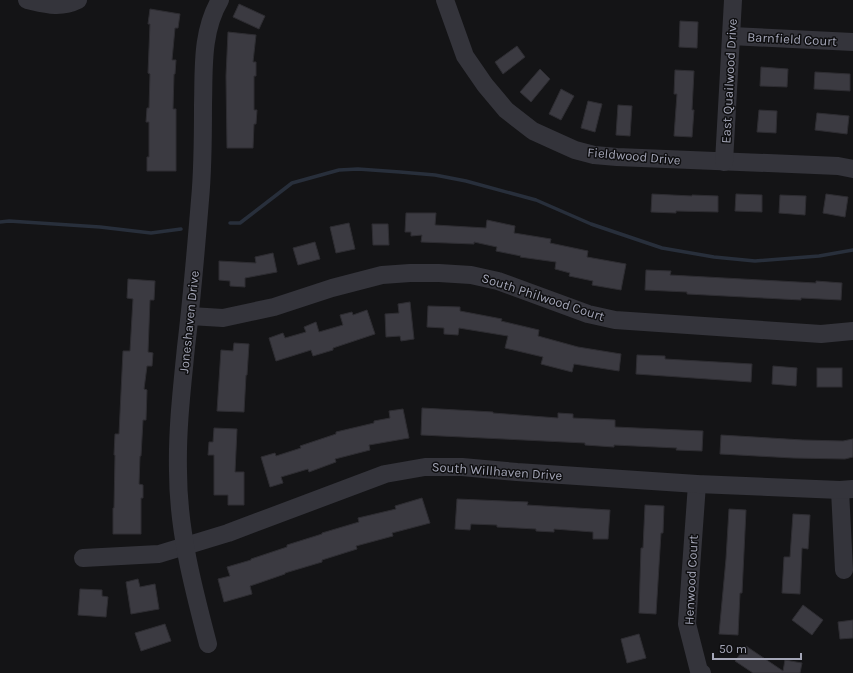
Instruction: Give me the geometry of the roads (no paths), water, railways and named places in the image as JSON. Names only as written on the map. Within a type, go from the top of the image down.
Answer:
[{"type":"street","points":[[27,0],[50,6],[70,4],[78,0]]},
{"type":"street","name":"Joneshaven Drive","points":[[208,644],[189,569],[180,519],[178,471],[179,418],[190,316],[203,159],[203,60],[210,21],[220,0]]},
{"type":"street","name":"Fieldwood Drive","points":[[444,0],[465,56],[485,85],[506,110],[533,131],[575,150],[594,155],[639,159],[823,165],[853,169]]},
{"type":"street","name":"East Quailwood Drive","points":[[724,162],[733,0]]},
{"type":"street","name":"Barnfield Court","points":[[731,36],[853,42]]},
{"type":"street","name":"South Philwood Court","points":[[190,316],[230,317],[274,307],[332,288],[382,275],[439,272],[471,275],[498,281],[588,314],[614,320],[821,334],[853,331]]},
{"type":"street","name":"South Willhaven Drive","points":[[83,558],[159,554],[255,523],[385,474],[425,467],[462,467],[698,484],[847,490]]},
{"type":"street","name":"Henwood Court","points":[[698,484],[687,624],[699,671],[702,673]]},
{"type":"street","points":[[844,570],[847,490]]},
{"type":"waterway","points":[[230,223],[240,223],[292,183],[339,170],[358,169],[435,175],[466,181],[536,200],[591,224],[662,248],[714,257],[755,261],[819,256],[853,250]]},
{"type":"waterway","points":[[0,222],[9,221],[100,227],[151,233],[181,229]]}]
